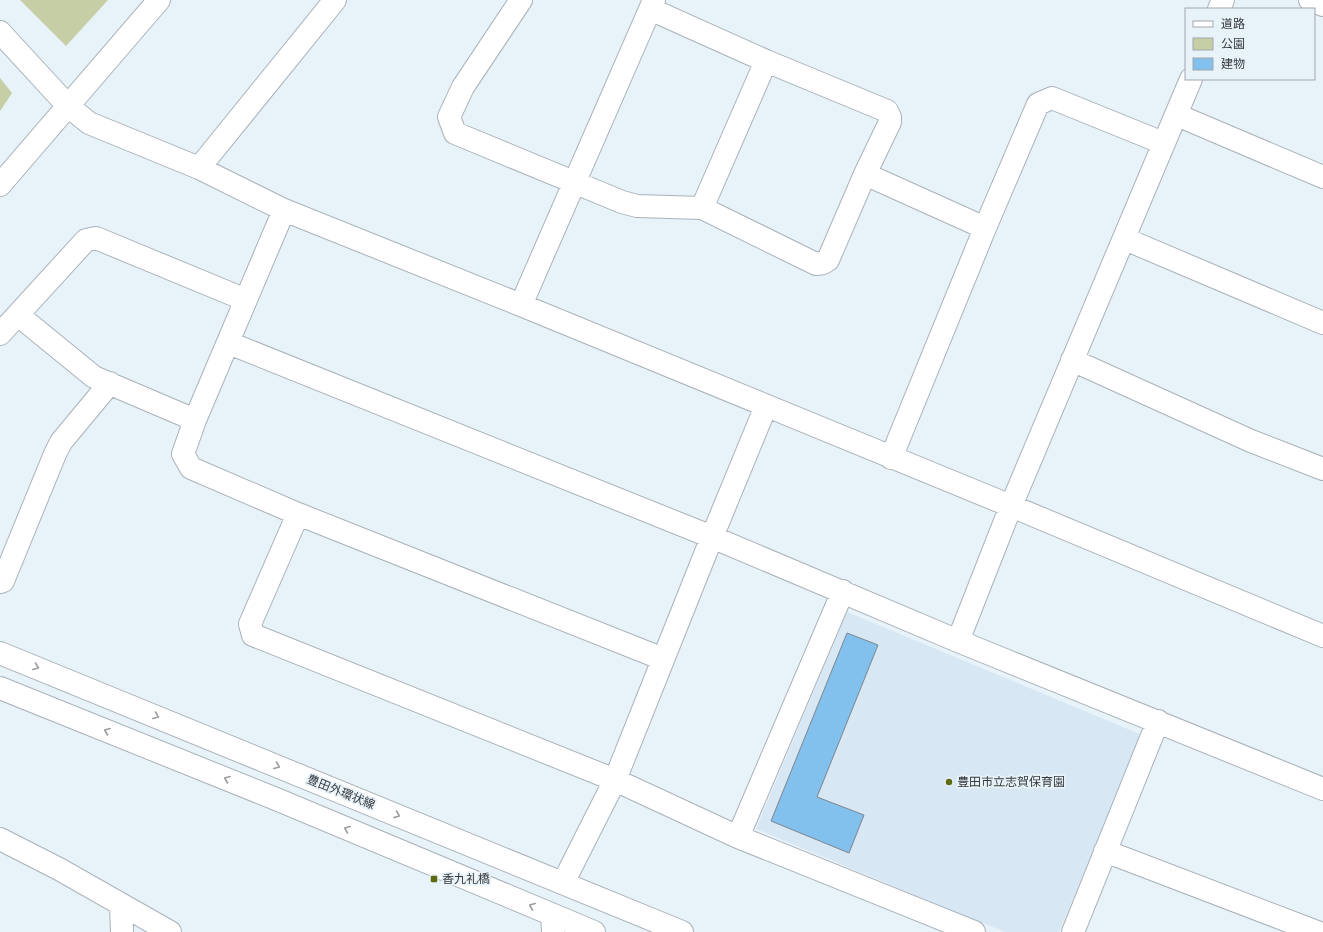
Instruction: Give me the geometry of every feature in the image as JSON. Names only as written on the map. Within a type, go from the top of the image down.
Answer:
[{"type":"street","points":[[0,185],[159,0]]},
{"type":"street","points":[[199,168],[335,0]]},
{"type":"street","points":[[521,0],[463,87],[450,117],[455,133],[575,183],[622,202],[637,206],[702,208],[816,264],[823,263],[828,260],[865,174],[890,122],[890,117],[887,111],[766,61],[652,4],[575,183],[521,306]]},
{"type":"street","points":[[1310,0],[1323,6]]},
{"type":"street","points":[[0,32],[68,106],[89,123],[199,168],[284,210],[1011,506],[1323,636]]},
{"type":"street","points":[[702,208],[766,61]]},
{"type":"street","points":[[958,641],[1011,506],[1191,80]]},
{"type":"street","points":[[891,458],[985,228],[1038,104],[1052,98],[1163,143]]},
{"type":"street","points":[[1177,115],[1323,177]]},
{"type":"street","points":[[865,174],[985,228]]},
{"type":"street","points":[[284,210],[195,420],[183,454],[191,468],[298,514],[663,659]]},
{"type":"street","points":[[0,334],[86,240],[96,238],[246,300]]},
{"type":"street","points":[[1124,239],[1323,323]]},
{"type":"street","points":[[18,315],[94,377],[195,420]]},
{"type":"street","points":[[228,343],[712,537],[843,591],[958,641],[1323,789]]},
{"type":"street","points":[[1072,360],[1251,441],[1323,469]]},
{"type":"street","points":[[0,582],[3,581],[55,454],[62,442],[110,383]]},
{"type":"street","points":[[563,883],[615,780],[766,406]]},
{"type":"street","points":[[298,514],[250,624],[253,635],[615,780],[738,837],[974,932]]},
{"type":"street","points":[[738,837],[843,591]]},
{"type":"street","name":"豊田外環状線","points":[[0,653],[682,932]]},
{"type":"street","points":[[0,688],[276,799],[552,923],[594,932]]},
{"type":"street","points":[[1073,932],[1158,721]]},
{"type":"street","points":[[0,839],[59,869],[170,932]]},
{"type":"street","points":[[1105,851],[1317,932]]},
{"type":"street","points":[[121,905],[122,932]]},
{"type":"shaded area","name":"豊田市立志賀保育園","points":[[847,612],[1142,735],[1059,932],[1005,932],[756,829]]},
{"type":"green space","points":[[20,0],[108,0],[66,46]]},
{"type":"green space","points":[[0,78],[12,93],[0,111]]},
{"type":"building","points":[[847,633],[878,645],[817,797],[864,815],[849,853],[771,821]]},
{"type":"place","name":"豊田市立志賀保育園","points":[[949,782]]},
{"type":"place","name":"香九礼橋","points":[[434,879]]}]
